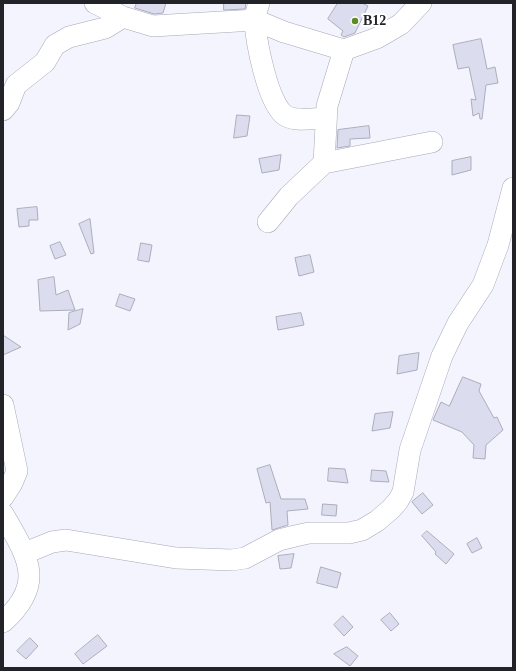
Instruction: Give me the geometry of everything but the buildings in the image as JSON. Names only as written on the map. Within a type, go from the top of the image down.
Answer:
[{"type":"street","points":[[95,3],[123,17],[153,26],[257,11],[284,32],[344,50],[377,38],[401,24],[421,3]]},
{"type":"street","points":[[257,11],[266,82],[279,109],[286,116],[295,119],[326,118]]},
{"type":"street","points":[[3,110],[9,103],[16,86],[46,62],[55,45],[69,38],[105,28],[123,17]]},
{"type":"street","points":[[324,163],[326,118],[329,94],[344,50]]},
{"type":"street","points":[[268,222],[289,196],[324,163],[432,142]]},
{"type":"street","points":[[25,553],[52,542],[66,540],[176,558],[232,560],[244,558],[279,540],[309,533],[349,533],[362,530],[377,521],[391,509],[403,492],[410,450],[442,356],[458,323],[483,285],[498,245],[513,188]]},
{"type":"street","points":[[3,405],[17,471],[3,498]]},
{"type":"street","points":[[3,514],[25,553],[30,571],[29,585],[19,606],[3,622]]},
{"type":"place","name":"B12","points":[[355,21]]}]
